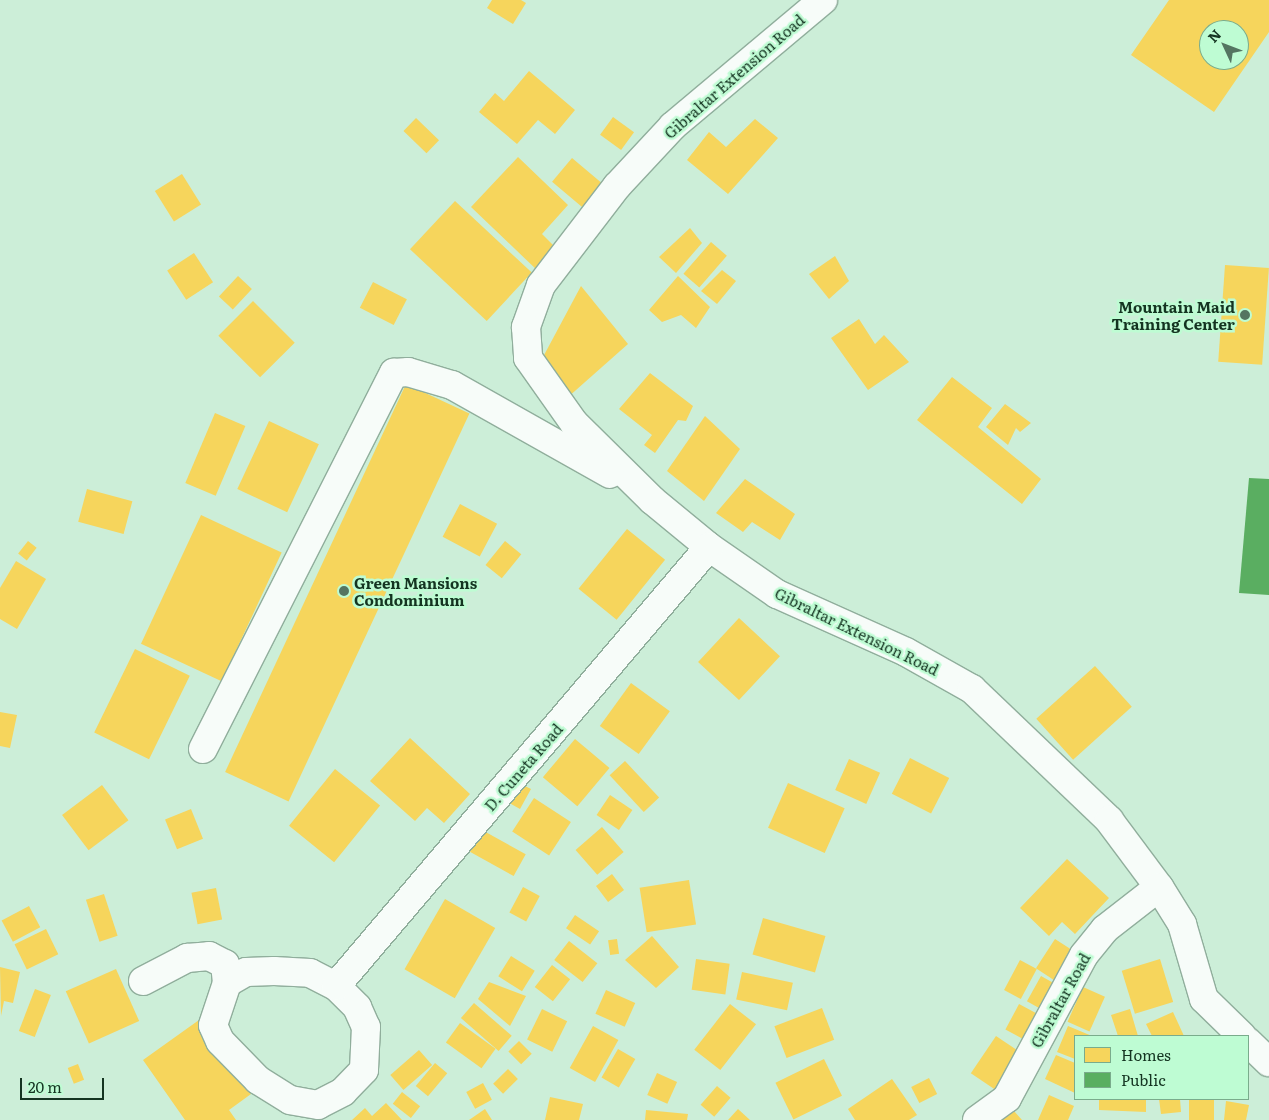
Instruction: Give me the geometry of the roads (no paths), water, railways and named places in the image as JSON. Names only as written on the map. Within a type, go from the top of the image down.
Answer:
[{"type":"street","name":"Gibraltar Extension Road","points":[[823,0],[673,126],[563,253],[531,309],[525,343],[538,375],[574,423],[652,500],[708,547],[777,594],[906,652],[972,689],[1109,820],[1160,887]]},
{"type":"street","points":[[203,749],[394,373],[413,373],[452,385],[559,442],[652,500]]},
{"type":"street","name":"D. Cuneta Road","points":[[336,986],[708,547]]},
{"type":"street","points":[[1160,887],[1182,924],[1204,999],[1241,1035]]},
{"type":"street","name":"Gibraltar Road","points":[[978,1120],[1007,1098],[1084,955],[1105,929],[1160,887]]},
{"type":"street","points":[[143,981],[187,958],[209,956],[224,964],[226,983],[213,1025],[220,1041],[258,1080],[290,1100],[318,1104],[343,1092],[364,1070],[366,1027],[357,1007],[336,986],[310,973],[274,971],[246,972],[226,983]]},
{"type":"street","points":[[1249,1043],[1269,1062]]},
{"type":"place","name":"Mountain Maid Training Center","points":[[1245,315]]},
{"type":"place","name":"Green Mansions Condominium","points":[[344,591]]}]
